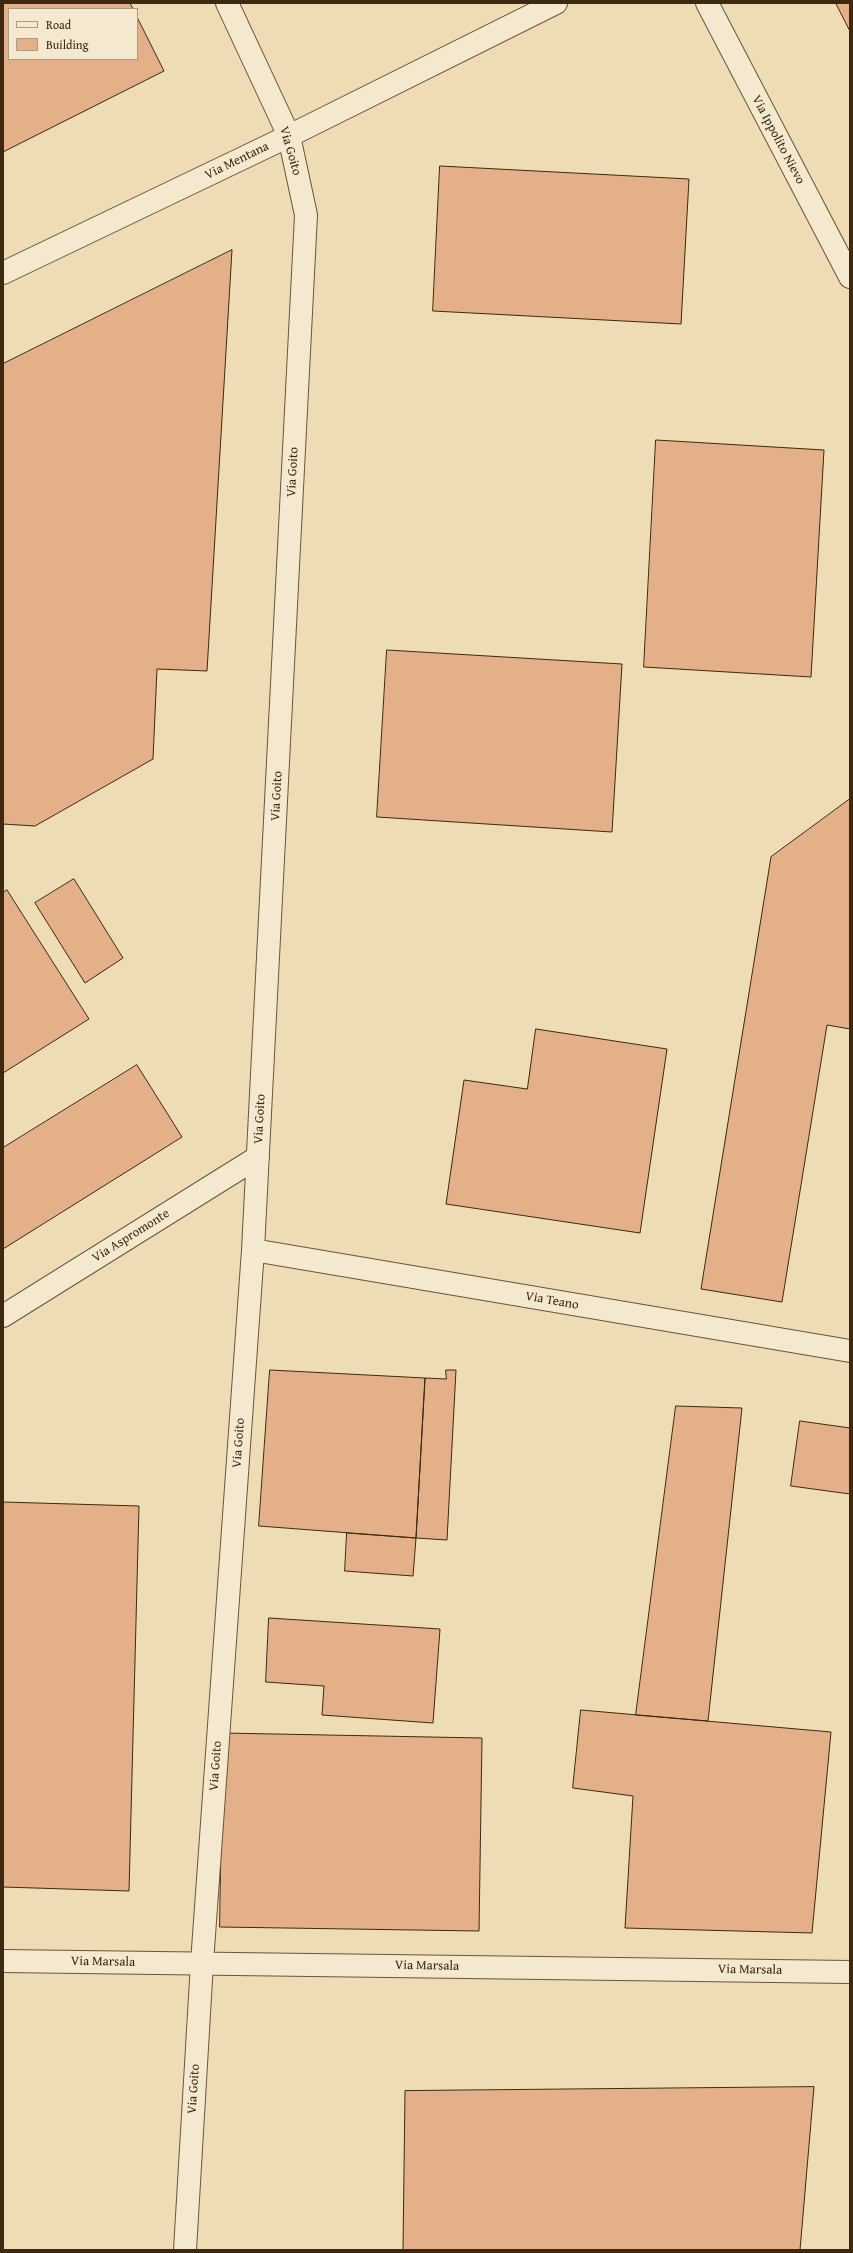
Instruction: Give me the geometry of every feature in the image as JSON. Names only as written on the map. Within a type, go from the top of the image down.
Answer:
[{"type":"street","name":"Via Goito","points":[[184,2250],[202,1963],[253,1250],[306,215],[289,136],[227,3]]},
{"type":"street","name":"Via Mentana","points":[[3,273],[289,136],[556,3]]},
{"type":"street","name":"Via Ippolito Nievo","points":[[707,3],[850,277]]},
{"type":"street","name":"Via Aspromonte","points":[[3,1316],[258,1157]]},
{"type":"street","name":"Via Teano","points":[[253,1250],[850,1351]]},
{"type":"street","name":"Via Marsala","points":[[3,1961],[850,1972]]},
{"type":"building","points":[[3,3],[130,3],[132,8],[8,8],[8,60],[138,60],[138,19],[164,71],[3,152]]},
{"type":"building","points":[[836,3],[850,3],[850,31]]},
{"type":"building","points":[[440,166],[689,179],[681,324],[433,311]]},
{"type":"building","points":[[232,250],[207,671],[157,669],[153,759],[35,826],[3,824],[3,364]]},
{"type":"building","points":[[656,440],[824,450],[811,677],[644,667]]},
{"type":"building","points":[[387,650],[622,664],[612,832],[377,817]]},
{"type":"building","points":[[850,799],[850,1029],[827,1025],[782,1302],[701,1289],[771,857]]},
{"type":"building","points":[[74,879],[123,958],[85,983],[35,903]]},
{"type":"building","points":[[7,890],[89,1019],[3,1073],[3,893]]},
{"type":"building","points":[[536,1029],[667,1049],[640,1233],[446,1204],[464,1080],[527,1089]]},
{"type":"building","points":[[137,1065],[182,1137],[3,1249],[3,1148]]},
{"type":"building","points":[[270,1370],[425,1378],[416,1538],[259,1526]]},
{"type":"building","points":[[446,1370],[456,1370],[447,1540],[416,1538],[425,1378],[446,1379]]},
{"type":"building","points":[[676,1406],[742,1408],[708,1721],[636,1715]]},
{"type":"building","points":[[800,1421],[850,1428],[850,1494],[791,1486]]},
{"type":"building","points":[[3,1502],[139,1506],[129,1891],[3,1887]]},
{"type":"building","points":[[347,1533],[416,1538],[413,1576],[345,1571]]},
{"type":"building","points":[[269,1618],[440,1629],[433,1723],[322,1715],[324,1686],[266,1682]]},
{"type":"building","points":[[581,1710],[831,1732],[812,1933],[625,1928],[633,1796],[573,1788]]},
{"type":"building","points":[[223,1733],[482,1738],[479,1931],[220,1927]]},
{"type":"building","points":[[814,2087],[800,2250],[403,2250],[405,2091]]}]
